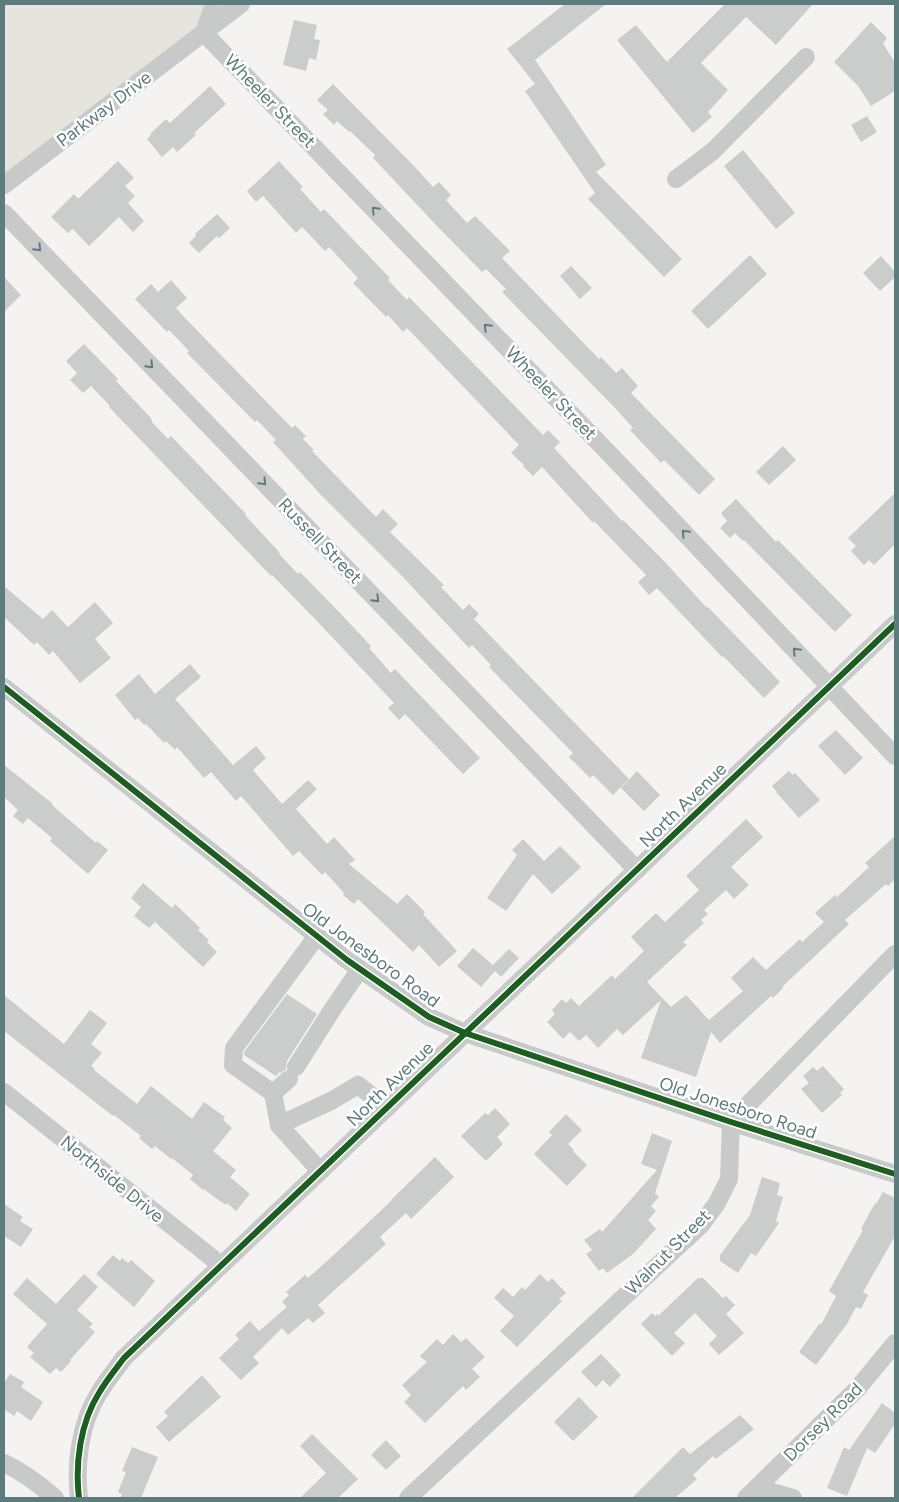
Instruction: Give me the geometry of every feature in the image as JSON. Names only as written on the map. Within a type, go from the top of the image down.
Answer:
[{"type":"street","points":[[204,33],[214,4]]},
{"type":"street","points":[[204,33],[241,4]]},
{"type":"street","name":"Parkway Drive","points":[[4,185],[204,33]]},
{"type":"street","name":"Wheeler Street","points":[[204,33],[624,469],[895,756]]},
{"type":"street","points":[[676,179],[713,151],[806,57]]},
{"type":"street","name":"Russell Street","points":[[4,212],[637,870]]},
{"type":"street","name":"North Avenue","points":[[79,1498],[77,1484],[78,1454],[85,1425],[98,1394],[124,1358],[895,624]]},
{"type":"street","name":"Old Jonesboro Road","points":[[4,687],[317,936],[360,969],[429,1017],[465,1033],[731,1122],[895,1174]]},
{"type":"street","points":[[317,936],[234,1048],[233,1065],[273,1093],[279,1124],[320,1171]]},
{"type":"street","points":[[731,1122],[895,954]]},
{"type":"street","points":[[273,1093],[293,1073],[360,969]]},
{"type":"street","points":[[279,1124],[331,1101],[358,1085],[387,1108]]},
{"type":"street","name":"Northside Drive","points":[[4,1092],[221,1266]]},
{"type":"street","name":"Walnut Street","points":[[408,1498],[700,1225],[717,1203],[729,1179],[731,1122]]},
{"type":"street","name":"Dorsey Road","points":[[752,1493],[858,1388],[895,1343]]},
{"type":"street","points":[[4,1463],[25,1475],[55,1498]]},
{"type":"street","points":[[752,1493],[793,1498]]},
{"type":"shaded area","points":[[4,4],[238,4],[4,180]]},
{"type":"building","points":[[565,4],[606,4],[535,60],[606,165],[596,172],[682,259],[664,277],[588,199],[595,193],[525,91],[535,84],[507,49]]},
{"type":"building","points":[[725,4],[813,4],[776,45],[746,17],[701,63],[728,90],[708,112],[712,117],[693,133],[617,40],[636,25],[667,62]]},
{"type":"building","points":[[294,20],[317,25],[314,39],[320,40],[316,60],[309,58],[306,71],[283,65]]},
{"type":"building","points":[[871,22],[887,38],[883,43],[895,63],[895,91],[871,106],[858,86],[834,62]]},
{"type":"building","points":[[333,84],[433,187],[439,182],[451,195],[446,200],[467,223],[475,216],[510,251],[502,258],[599,359],[601,357],[616,373],[622,368],[638,386],[631,393],[715,479],[699,495],[664,460],[661,463],[630,430],[633,428],[615,408],[502,292],[506,289],[486,269],[482,272],[437,226],[373,158],[375,155],[350,131],[337,121],[334,125],[323,114],[328,110],[317,100]]},
{"type":"building","points":[[210,86],[226,104],[194,133],[196,135],[177,152],[173,147],[162,157],[147,139],[150,134],[166,119],[170,123]]},
{"type":"building","points":[[867,116],[877,132],[861,142],[851,125]]},
{"type":"building","points":[[743,150],[795,213],[776,229],[724,166]]},
{"type":"building","points":[[118,161],[134,178],[125,186],[135,196],[128,203],[144,221],[133,232],[119,217],[89,246],[73,229],[68,233],[51,217],[74,194],[78,199]]},
{"type":"building","points":[[279,161],[303,187],[300,189],[321,212],[324,209],[390,278],[388,280],[407,300],[409,297],[543,435],[548,430],[560,442],[554,448],[622,521],[663,560],[780,682],[764,698],[722,657],[657,588],[649,595],[638,582],[646,575],[594,521],[593,523],[542,467],[533,476],[523,466],[511,453],[519,445],[407,328],[403,332],[388,315],[386,317],[353,283],[358,278],[329,247],[325,251],[302,227],[296,233],[263,196],[256,202],[247,191]]},
{"type":"building","points":[[217,214],[230,228],[219,238],[217,236],[199,253],[189,243],[196,236],[195,234]]},
{"type":"building","points":[[750,255],[767,274],[708,329],[691,311]]},
{"type":"building","points":[[881,256],[895,272],[895,277],[880,291],[863,273]]},
{"type":"building","points":[[571,266],[592,288],[580,299],[560,276]]},
{"type":"building","points":[[4,277],[21,295],[4,312]]},
{"type":"building","points":[[171,280],[187,298],[176,308],[184,317],[292,428],[295,425],[306,436],[303,439],[314,450],[312,451],[376,517],[383,509],[398,524],[390,532],[444,585],[441,587],[463,610],[469,604],[479,614],[474,619],[629,779],[613,795],[593,775],[590,778],[569,757],[573,753],[489,667],[491,665],[472,645],[469,648],[402,576],[320,494],[273,442],[276,440],[257,420],[255,422],[187,353],[189,351],[169,330],[167,332],[135,299],[151,284],[158,292]]},
{"type":"building","points":[[84,344],[118,379],[116,381],[168,439],[171,436],[246,514],[298,574],[300,572],[371,646],[369,648],[391,673],[395,669],[480,758],[463,774],[405,714],[399,720],[388,708],[394,703],[91,386],[83,393],[70,380],[77,373],[66,361]]},
{"type":"building","points":[[783,446],[796,460],[769,485],[756,472]]},
{"type":"building","points":[[895,493],[895,544],[874,565],[869,560],[864,565],[851,551],[856,546],[848,538]]},
{"type":"building","points":[[736,499],[776,542],[778,540],[852,615],[835,632],[744,540],[735,533],[730,538],[720,528],[727,521],[721,513]]},
{"type":"building","points":[[4,586],[43,619],[52,610],[68,627],[95,602],[113,623],[95,639],[111,658],[80,683],[53,651],[49,655],[37,642],[34,645],[4,617]]},
{"type":"building","points":[[190,664],[201,677],[175,699],[233,765],[256,746],[266,758],[253,770],[282,804],[308,780],[317,789],[296,809],[327,844],[334,837],[355,860],[349,864],[397,904],[407,894],[425,912],[423,914],[457,951],[439,967],[419,945],[413,952],[358,899],[354,904],[343,895],[344,893],[325,872],[322,875],[299,851],[293,856],[241,796],[236,801],[211,772],[204,778],[177,747],[175,750],[166,741],[164,743],[146,724],[144,725],[138,718],[135,720],[115,695],[139,674],[155,694]]},
{"type":"building","points":[[836,730],[863,758],[845,775],[818,746]]},
{"type":"building","points":[[4,765],[53,804],[96,843],[97,841],[108,850],[88,874],[50,841],[52,838],[28,818],[23,824],[13,816],[18,810],[4,797]]},
{"type":"building","points":[[637,771],[660,795],[644,811],[621,788]]},
{"type":"building","points":[[789,771],[793,775],[795,773],[820,800],[799,818],[772,786]]},
{"type":"building","points":[[746,819],[763,837],[731,867],[749,885],[734,899],[726,890],[704,910],[708,914],[701,920],[704,923],[683,942],[687,945],[647,982],[671,1007],[686,995],[709,1020],[743,991],[731,978],[753,957],[766,970],[800,939],[802,942],[824,922],[815,913],[835,895],[837,897],[869,867],[865,863],[895,836],[895,879],[888,886],[886,884],[845,920],[849,924],[782,987],[773,998],[771,996],[720,1043],[711,1032],[696,1077],[641,1058],[661,1000],[623,1035],[617,1029],[598,1048],[586,1035],[579,1041],[570,1032],[563,1039],[547,1022],[555,1014],[552,1010],[562,999],[566,1003],[571,998],[579,1006],[612,975],[615,979],[644,951],[631,937],[656,913],[665,922],[699,890],[686,876]]},
{"type":"building","points":[[523,839],[544,861],[560,846],[581,867],[552,894],[533,874],[506,911],[487,898],[517,855],[512,850]]},
{"type":"building","points":[[143,883],[172,908],[175,904],[200,928],[198,930],[209,940],[207,942],[217,952],[203,967],[155,922],[149,928],[134,916],[141,907],[131,898]]},
{"type":"building","points":[[473,948],[493,965],[509,949],[519,958],[501,977],[495,971],[481,987],[457,966]]},
{"type":"building","points":[[287,994],[317,1014],[287,1061],[286,1069],[279,1072],[276,1076],[244,1055],[244,1052]]},
{"type":"building","points":[[4,995],[64,1044],[90,1010],[107,1023],[91,1044],[102,1053],[91,1066],[137,1104],[151,1086],[192,1119],[204,1102],[225,1117],[223,1120],[232,1128],[213,1151],[236,1170],[230,1177],[250,1194],[236,1211],[227,1203],[226,1205],[203,1190],[190,1179],[193,1175],[172,1158],[155,1146],[152,1149],[139,1138],[141,1136],[4,1031]]},
{"type":"building","points":[[823,1066],[844,1089],[840,1093],[842,1095],[822,1113],[801,1089],[809,1083],[803,1076],[813,1067],[817,1071]]},
{"type":"building","points":[[495,1108],[510,1124],[497,1137],[503,1144],[486,1161],[461,1136],[485,1113],[488,1115]]},
{"type":"building","points":[[566,1114],[582,1130],[568,1144],[587,1165],[567,1186],[534,1154],[552,1135],[549,1132]]},
{"type":"building","points":[[652,1133],[672,1141],[655,1193],[659,1197],[651,1206],[656,1211],[648,1220],[656,1229],[633,1254],[607,1273],[603,1268],[599,1271],[586,1254],[592,1250],[584,1240],[600,1229],[602,1232],[657,1170],[641,1164]]},
{"type":"building","points":[[435,1157],[454,1177],[411,1219],[406,1213],[380,1237],[386,1244],[318,1305],[325,1313],[313,1323],[308,1318],[288,1335],[282,1328],[253,1357],[259,1363],[241,1380],[219,1358],[239,1339],[235,1335],[250,1321],[259,1331],[287,1307],[282,1302],[289,1295],[286,1292],[305,1275],[308,1278],[337,1252]]},
{"type":"building","points":[[762,1177],[780,1183],[777,1195],[783,1197],[776,1221],[779,1223],[756,1256],[751,1253],[738,1273],[720,1261],[720,1255],[750,1215]]},
{"type":"building","points":[[883,1192],[895,1198],[895,1236],[863,1292],[868,1295],[861,1309],[856,1307],[847,1324],[816,1365],[799,1352],[820,1323],[821,1325],[836,1296],[829,1291],[863,1230],[861,1229],[875,1203]]},
{"type":"building","points":[[4,1204],[23,1217],[20,1221],[33,1229],[21,1247],[4,1236]]},
{"type":"building","points":[[113,1255],[120,1261],[122,1258],[128,1263],[131,1260],[155,1281],[134,1307],[96,1274]]},
{"type":"building","points":[[84,1274],[98,1287],[77,1310],[93,1324],[89,1327],[95,1332],[61,1372],[56,1368],[50,1374],[30,1357],[34,1353],[27,1347],[47,1324],[13,1294],[27,1278],[56,1304]]},
{"type":"building","points":[[540,1274],[548,1282],[552,1278],[566,1293],[559,1299],[562,1301],[517,1347],[500,1331],[514,1316],[494,1298],[503,1288],[513,1297],[522,1287],[525,1290]]},
{"type":"building","points":[[698,1278],[703,1278],[723,1298],[726,1296],[735,1305],[726,1314],[744,1333],[719,1355],[709,1344],[717,1336],[695,1313],[674,1333],[685,1343],[672,1356],[641,1324],[652,1313],[658,1316]]},
{"type":"building","points":[[453,1334],[461,1342],[466,1338],[485,1357],[472,1369],[480,1377],[466,1390],[463,1386],[425,1423],[404,1402],[411,1395],[402,1385],[427,1362],[420,1356],[437,1339],[443,1345]]},
{"type":"building","points":[[601,1354],[621,1375],[610,1387],[603,1380],[596,1387],[581,1372]]},
{"type":"building","points":[[10,1374],[24,1382],[21,1387],[43,1402],[31,1421],[17,1411],[14,1416],[4,1409],[4,1383]]},
{"type":"building","points":[[202,1375],[221,1397],[169,1442],[156,1427],[168,1416],[164,1412]]},
{"type":"building","points":[[579,1397],[598,1417],[573,1441],[554,1422]]},
{"type":"building","points":[[882,1403],[895,1413],[895,1424],[875,1453],[867,1448],[847,1496],[827,1488],[844,1447],[849,1450]]},
{"type":"building","points":[[740,1415],[754,1429],[716,1459],[713,1456],[693,1475],[697,1479],[675,1498],[632,1498],[683,1447],[690,1454]]},
{"type":"building","points":[[312,1434],[358,1479],[338,1498],[300,1498],[326,1473],[300,1446]]},
{"type":"building","points":[[386,1440],[401,1456],[386,1470],[371,1455]]},
{"type":"building","points":[[132,1447],[158,1457],[141,1498],[120,1498],[122,1494],[118,1492],[126,1472],[122,1471]]},
{"type":"cycle path","points":[[79,1498],[80,1444],[87,1417],[102,1389],[124,1358],[895,624]]},
{"type":"cycle path","points":[[4,687],[347,960],[429,1017],[465,1033],[731,1122],[895,1174]]}]
